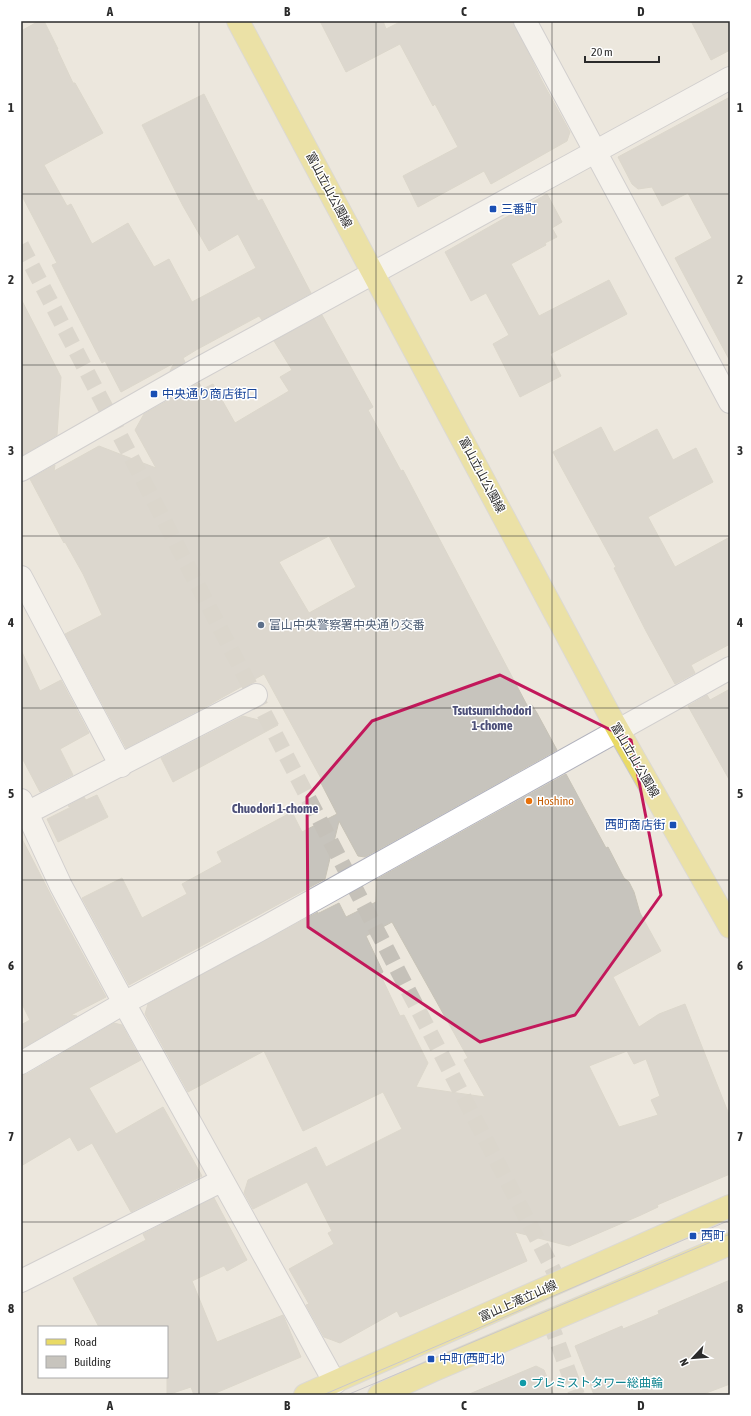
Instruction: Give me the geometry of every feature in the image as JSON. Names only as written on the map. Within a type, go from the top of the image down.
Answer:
[{"type":"main road","name":"富山立山公園線","points":[[238,21],[618,730],[730,927]]},
{"type":"main road","name":"富山上滝立山線","points":[[305,1395],[335,1383],[730,1206]]},
{"type":"main road","points":[[379,1395],[730,1244]]},
{"type":"street","points":[[525,21],[594,152],[730,402]]},
{"type":"street","points":[[21,470],[154,394],[730,78]]},
{"type":"street","points":[[21,576],[121,766]]},
{"type":"street","points":[[21,1064],[124,1003],[258,931],[730,668]]},
{"type":"street","points":[[256,695],[121,766],[23,810],[124,1003],[221,1181],[335,1383]]},
{"type":"street","points":[[21,1281],[221,1181]]},
{"type":"highlighted area","points":[[500,675],[631,740],[661,895],[575,1015],[480,1042],[308,927],[307,797],[372,721]]},
{"type":"building","points":[[39,21],[44,21],[73,83],[75,83],[103,133],[44,165],[67,206],[71,204],[92,244],[128,223],[154,267],[169,259],[192,302],[256,268],[238,234],[209,251],[183,206],[142,125],[204,94],[258,201],[262,199],[311,293],[262,320],[259,316],[196,350],[183,358],[185,362],[170,371],[174,363],[121,392],[105,361],[102,363],[63,287],[52,265],[57,263],[21,194],[21,31]]},
{"type":"building","points":[[320,21],[383,21],[386,29],[402,21],[513,21],[542,81],[570,132],[567,141],[491,184],[484,171],[418,207],[403,176],[458,147],[435,104],[433,106],[400,44],[346,72]]},
{"type":"building","points":[[691,21],[730,21],[730,50],[711,60]]},
{"type":"building","points":[[730,97],[730,361],[675,258],[712,238],[688,193],[662,206],[652,187],[638,189],[632,184],[618,157]]},
{"type":"building","points":[[547,194],[562,222],[552,228],[557,237],[545,243],[546,245],[511,264],[539,316],[609,280],[627,314],[550,354],[561,376],[520,397],[493,344],[509,335],[486,293],[471,301],[445,252]]},
{"type":"building","points":[[21,299],[61,377],[57,435],[21,456]]},
{"type":"building","points":[[322,315],[373,407],[368,410],[401,471],[403,470],[528,707],[532,705],[557,750],[365,857],[358,856],[339,821],[325,879],[129,985],[82,898],[122,878],[142,918],[187,894],[182,884],[222,862],[217,852],[292,812],[302,832],[337,814],[321,783],[323,782],[264,674],[207,706],[126,748],[65,634],[102,615],[83,574],[65,542],[64,543],[30,479],[55,465],[54,471],[99,446],[156,468],[135,430],[144,414],[199,383],[203,389],[213,384],[235,423],[289,391],[280,377],[292,370],[274,341]],"holes":[[[329,536],[356,587],[309,613],[279,562]]]},
{"type":"building","points":[[601,427],[614,452],[657,429],[673,460],[696,448],[713,482],[648,517],[675,567],[730,537],[730,644],[691,665],[695,673],[675,684],[614,568],[616,567],[553,452]]},
{"type":"building","points":[[21,650],[40,691],[61,680],[89,733],[60,749],[73,775],[40,792],[21,756]]},
{"type":"building","points":[[730,689],[730,781],[688,706],[707,695],[710,700]]},
{"type":"building","points":[[243,716],[278,725],[173,782],[161,758]]},
{"type":"building","points":[[566,774],[606,848],[608,847],[624,878],[629,882],[634,892],[640,913],[661,951],[613,977],[639,1027],[659,1014],[685,1004],[730,1117],[730,1174],[657,1205],[658,1207],[641,1215],[569,1246],[515,1232],[527,1261],[400,1317],[397,1311],[340,1343],[324,1337],[306,1305],[309,1304],[289,1269],[334,1244],[328,1233],[332,1231],[307,1182],[253,1209],[244,1193],[248,1180],[316,1147],[326,1167],[402,1129],[383,1092],[303,1131],[264,1051],[188,1092],[145,1014],[148,1004],[318,912],[317,914],[339,903],[346,917],[376,902],[377,879]],"holes":[[[392,922],[468,1058],[464,1060],[485,1097],[416,1087],[428,1063],[404,1015],[400,1016],[380,974],[383,972],[366,936]],[[627,1051],[634,1064],[646,1059],[660,1096],[651,1100],[658,1115],[619,1127],[589,1066]]]},
{"type":"building","points":[[97,795],[108,817],[58,842],[47,819],[71,807],[68,806],[84,797],[86,800]]},
{"type":"building","points":[[21,837],[106,997],[71,1015],[77,1016],[21,1049],[21,1025],[30,1020],[21,1002]]},
{"type":"building","points":[[114,1023],[122,1025],[141,1060],[89,1088],[116,1134],[163,1107],[202,1176],[131,1212],[92,1143],[78,1151],[70,1137],[21,1166],[21,1075],[27,1074]]},
{"type":"building","points":[[214,1198],[247,1260],[227,1271],[224,1266],[192,1281],[217,1342],[283,1315],[301,1357],[211,1395],[194,1395],[191,1387],[167,1395],[168,1326],[98,1326],[73,1278],[146,1240],[143,1234]]},
{"type":"building","points":[[730,1280],[730,1384],[701,1395],[594,1395],[575,1346],[622,1326],[623,1329],[659,1314],[658,1311]]},
{"type":"building","name":"プレミストタワー総曲輪","points":[[536,1366],[544,1370],[554,1395],[467,1395]]},
{"type":"tunnel","points":[[21,245],[560,1283]]},
{"type":"tunnel","points":[[550,1322],[577,1395]]},
{"type":"tram line","points":[[323,1395],[730,1220]]},
{"type":"tram line","points":[[347,1395],[730,1234]]},
{"type":"place","name":"三番町","points":[[493,209]]},
{"type":"place","name":"中央通り商店街口","points":[[154,394]]},
{"type":"place","name":"富山中央警察署中央通り交番","points":[[261,625]]},
{"type":"place","name":"Hoshino","points":[[529,801]]},
{"type":"place","name":"西町商店街","points":[[673,825]]},
{"type":"place","name":"西町","points":[[693,1236]]},
{"type":"place","name":"中町(西町北)","points":[[431,1359]]},
{"type":"place","name":"プレミストタワー総曲輪","points":[[523,1383]]},
{"type":"district","name":"Tsutsumichodori 1-chome","points":[[492,718]]},
{"type":"district","name":"Chuodori 1-chome","points":[[275,808]]}]
